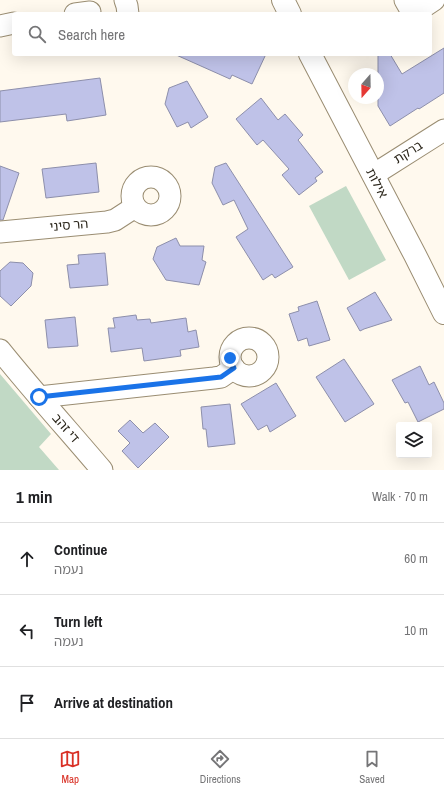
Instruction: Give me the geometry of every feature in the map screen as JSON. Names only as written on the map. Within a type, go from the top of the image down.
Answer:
[{"type":"street","points":[[125,0],[128,12]]},
{"type":"street","points":[[283,0],[289,12]]},
{"type":"street","points":[[405,0],[412,12]]},
{"type":"street","points":[[416,12],[434,0]]},
{"type":"street","points":[[0,26],[12,24]]},
{"type":"street","name":"אילות","points":[[311,56],[444,313]]},
{"type":"street","name":"ברקת","points":[[373,175],[444,130]]},
{"type":"street","name":"הר סיני","points":[[0,232],[107,222],[115,220],[135,207]]},
{"type":"street","name":"די זהב","points":[[0,350],[102,470]]},
{"type":"street","points":[[39,397],[221,377],[234,368]]},
{"type":"green space","points":[[346,186],[386,260],[349,280],[309,206]]},
{"type":"green space","points":[[0,374],[51,434],[39,447],[59,470],[0,470]]},
{"type":"building","points":[[444,48],[444,93],[390,126],[378,106],[378,104],[384,104],[384,68],[378,68],[378,56],[391,56],[402,74]]},
{"type":"building","points":[[178,56],[265,56],[252,84],[232,75],[230,79]]},
{"type":"building","points":[[100,78],[106,115],[67,121],[66,114],[0,122],[0,91]]},
{"type":"building","points":[[187,81],[208,117],[191,128],[188,122],[177,127],[165,104],[169,88]]},
{"type":"building","points":[[261,98],[278,120],[285,114],[303,135],[298,140],[323,172],[315,178],[317,181],[299,195],[282,175],[289,169],[263,140],[257,145],[236,119]]},
{"type":"building","points":[[96,163],[99,192],[46,198],[42,169]]},
{"type":"building","points":[[226,163],[293,267],[275,278],[272,274],[263,280],[236,237],[248,229],[234,200],[223,205],[212,183],[215,167]]},
{"type":"building","points":[[0,166],[19,173],[3,220],[0,220]]},
{"type":"building","points":[[176,238],[180,246],[204,246],[202,260],[206,262],[199,285],[166,280],[153,259],[157,247]]},
{"type":"building","points":[[105,253],[108,285],[70,288],[67,265],[79,264],[78,255]]},
{"type":"building","points":[[10,262],[23,263],[33,273],[31,286],[11,306],[0,296],[0,271]]},
{"type":"building","points":[[375,292],[392,320],[360,331],[347,308]]},
{"type":"building","points":[[317,301],[330,340],[309,346],[307,338],[298,341],[289,314],[299,311],[298,307]]},
{"type":"building","points":[[136,315],[137,320],[150,319],[151,323],[186,318],[188,332],[196,330],[199,347],[180,350],[181,356],[144,361],[142,348],[111,352],[108,328],[115,328],[113,318]]},
{"type":"building","points":[[75,317],[78,346],[48,348],[45,320]]},
{"type":"building","points":[[344,359],[374,404],[345,422],[316,377]]},
{"type":"building","points":[[420,366],[429,385],[434,382],[444,403],[444,409],[418,422],[408,402],[405,403],[392,380]]},
{"type":"building","points":[[276,383],[296,416],[270,432],[267,425],[258,430],[241,404]]},
{"type":"building","points":[[230,404],[235,444],[208,447],[206,429],[203,429],[201,407]]},
{"type":"building","points":[[130,420],[143,433],[155,423],[169,437],[138,468],[122,451],[130,443],[118,431]]},
{"type":"route","points":[[39,397],[221,377],[234,368],[230,358]]}]
